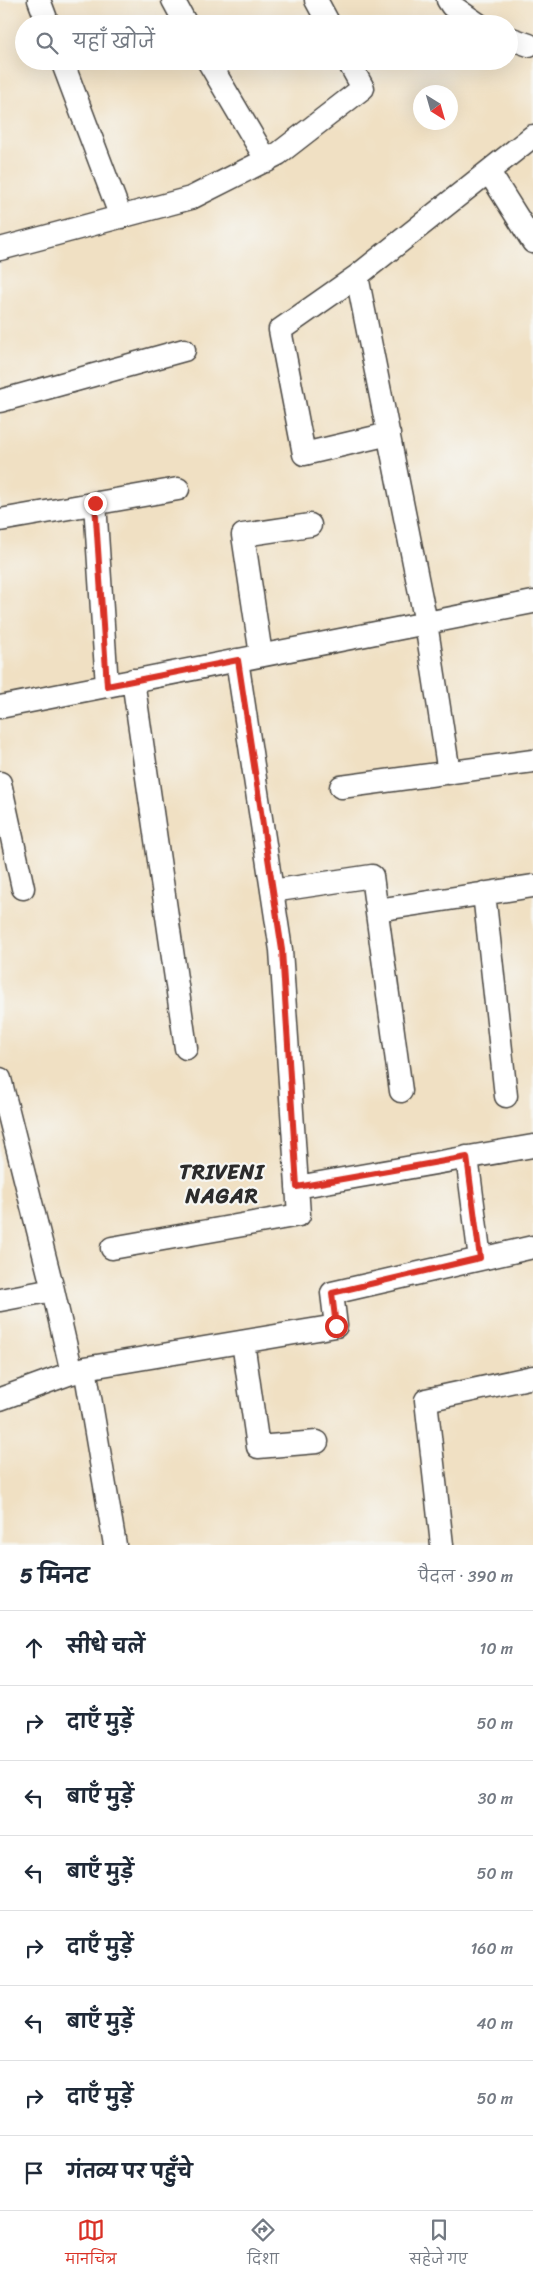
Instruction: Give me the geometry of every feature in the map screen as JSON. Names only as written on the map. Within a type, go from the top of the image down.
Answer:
[{"type":"street","points":[[39,0],[45,15]]},
{"type":"street","points":[[172,0],[181,15]]},
{"type":"street","points":[[316,0],[324,15]]},
{"type":"street","points":[[448,0],[452,6],[465,15]]},
{"type":"street","points":[[65,70],[121,217]]},
{"type":"street","points":[[213,70],[267,160]]},
{"type":"street","points":[[0,249],[191,198],[267,160],[278,154],[363,88],[353,70]]},
{"type":"street","points":[[389,434],[304,454],[280,330],[357,276],[533,136]]},
{"type":"street","points":[[488,172],[533,242]]},
{"type":"street","points":[[357,276],[426,623],[449,772]]},
{"type":"street","points":[[0,401],[184,350]]},
{"type":"street","points":[[0,520],[178,489]]},
{"type":"street","points":[[95,503],[107,686]]},
{"type":"street","points":[[261,655],[243,535],[310,525]]},
{"type":"street","points":[[0,707],[533,602]]},
{"type":"street","points":[[112,1248],[299,1215],[282,950],[238,660]]},
{"type":"street","points":[[133,680],[186,1048]]},
{"type":"street","points":[[341,787],[533,761]]},
{"type":"street","points":[[0,783],[23,888]]},
{"type":"street","points":[[272,892],[372,876],[401,1091]]},
{"type":"street","points":[[376,910],[533,886]]},
{"type":"street","points":[[484,893],[506,1096]]},
{"type":"street","points":[[0,1079],[53,1290],[79,1370],[115,1545]]},
{"type":"street","points":[[297,1187],[533,1146]]},
{"type":"street","points":[[467,1157],[480,1258]]},
{"type":"street","points":[[0,1399],[79,1370],[336,1326],[332,1293],[533,1247]]},
{"type":"street","points":[[0,1300],[53,1290]]},
{"type":"street","points":[[243,1342],[258,1447],[318,1442]]},
{"type":"street","points":[[442,1545],[426,1400],[533,1377]]},
{"type":"district","name":"TRIVENI NAGAR","points":[[222,1184]]},
{"type":"route","points":[[95,503],[107,686],[238,660],[282,950],[297,1187],[467,1157],[480,1258],[332,1293],[336,1326]]}]
